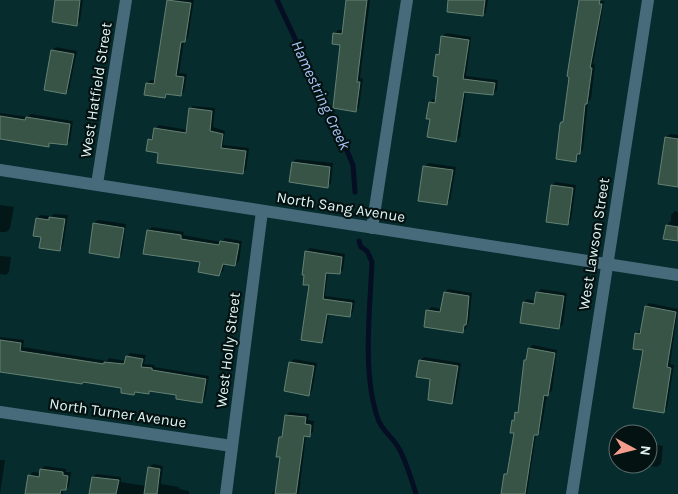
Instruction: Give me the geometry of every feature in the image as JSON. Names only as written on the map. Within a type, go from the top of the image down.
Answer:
[{"type":"street","name":"West Hatfield Street","points":[[97,184],[126,0]]},
{"type":"street","points":[[372,228],[407,0]]},
{"type":"street","name":"West Lawson Street","points":[[572,494],[648,0]]},
{"type":"street","name":"North Sang Avenue","points":[[0,170],[678,275]]},
{"type":"street","name":"West Holly Street","points":[[226,494],[262,211]]},
{"type":"street","name":"North Turner Avenue","points":[[0,412],[232,446]]},
{"type":"building","points":[[55,0],[80,0],[77,26],[52,22]]},
{"type":"building","points":[[167,0],[191,3],[185,42],[181,42],[176,76],[184,77],[181,96],[166,94],[165,98],[144,95],[146,83],[154,84]]},
{"type":"building","points":[[346,0],[367,0],[357,82],[360,82],[356,112],[333,108],[340,45],[332,44],[333,33],[342,34]]},
{"type":"building","points":[[448,0],[485,0],[483,16],[447,12]]},
{"type":"building","points":[[579,0],[600,0],[599,4],[602,4],[590,68],[592,68],[587,104],[585,104],[580,154],[577,154],[576,162],[556,159],[560,124],[563,122],[569,78],[567,76]]},
{"type":"building","points":[[441,36],[469,40],[463,79],[495,83],[493,95],[464,92],[456,142],[427,137],[430,119],[426,119],[429,102],[435,103],[438,77],[433,76],[436,54],[439,55]]},
{"type":"building","points":[[51,50],[74,54],[66,94],[44,90]]},
{"type":"building","points":[[189,108],[212,111],[210,131],[223,134],[221,148],[246,151],[243,174],[157,163],[158,153],[146,151],[148,139],[152,140],[154,128],[186,133]]},
{"type":"building","points":[[0,116],[25,120],[26,117],[70,124],[67,145],[49,143],[49,147],[0,139]]},
{"type":"building","points":[[665,137],[678,139],[678,187],[658,184]]},
{"type":"building","points":[[292,162],[330,167],[328,188],[289,182]]},
{"type":"building","points":[[423,166],[453,170],[447,205],[418,201]]},
{"type":"building","points":[[551,185],[573,188],[568,225],[546,222]]},
{"type":"building","points":[[49,217],[65,219],[60,251],[39,248],[41,237],[33,236],[36,218],[49,220]]},
{"type":"building","points":[[93,223],[124,228],[119,258],[89,253]]},
{"type":"building","points":[[666,225],[678,227],[678,241],[663,239]]},
{"type":"building","points":[[147,230],[181,235],[181,239],[219,245],[220,241],[239,244],[235,266],[223,264],[219,276],[198,272],[200,262],[143,254]]},
{"type":"building","points":[[305,251],[342,257],[340,274],[326,273],[323,299],[352,303],[350,317],[327,314],[322,343],[301,340],[309,285],[303,285],[304,275],[302,275]]},
{"type":"building","points":[[444,292],[469,296],[467,319],[463,333],[424,327],[426,310],[440,312]]},
{"type":"building","points":[[536,292],[564,296],[559,329],[520,323],[523,302],[534,304]]},
{"type":"building","points":[[645,306],[676,312],[667,367],[671,368],[664,413],[633,408],[643,350],[633,349],[635,333],[640,334]]},
{"type":"building","points":[[0,340],[21,343],[20,351],[104,364],[104,362],[124,364],[126,356],[143,359],[141,367],[206,379],[202,403],[176,399],[176,395],[149,391],[149,394],[135,392],[134,395],[121,393],[121,388],[0,372]]},
{"type":"building","points":[[528,348],[555,353],[548,396],[544,395],[538,435],[534,435],[525,494],[501,494],[504,474],[507,474],[514,433],[510,433],[512,420],[514,421],[515,412],[518,413],[524,360],[526,360]]},
{"type":"building","points":[[419,360],[458,366],[452,404],[428,400],[430,379],[416,377]]},
{"type":"building","points":[[289,362],[314,366],[309,396],[284,391]]},
{"type":"building","points":[[285,415],[306,417],[305,424],[311,425],[310,437],[304,436],[296,494],[275,494],[280,457],[276,457],[279,437],[282,437]]},
{"type":"building","points":[[148,467],[160,469],[157,494],[144,494]]},
{"type":"building","points":[[40,469],[63,472],[63,475],[68,476],[66,490],[61,490],[60,494],[25,494],[28,475],[39,477]]},
{"type":"building","points":[[92,477],[119,480],[116,494],[89,494]]},
{"type":"waterway","name":"Hamestring Creek","points":[[277,0],[353,165],[355,192]]},
{"type":"waterway","name":"Hamestring Creek","points":[[359,241],[361,247],[367,251],[372,262],[368,342],[373,401],[379,423],[402,454],[416,494]]}]
